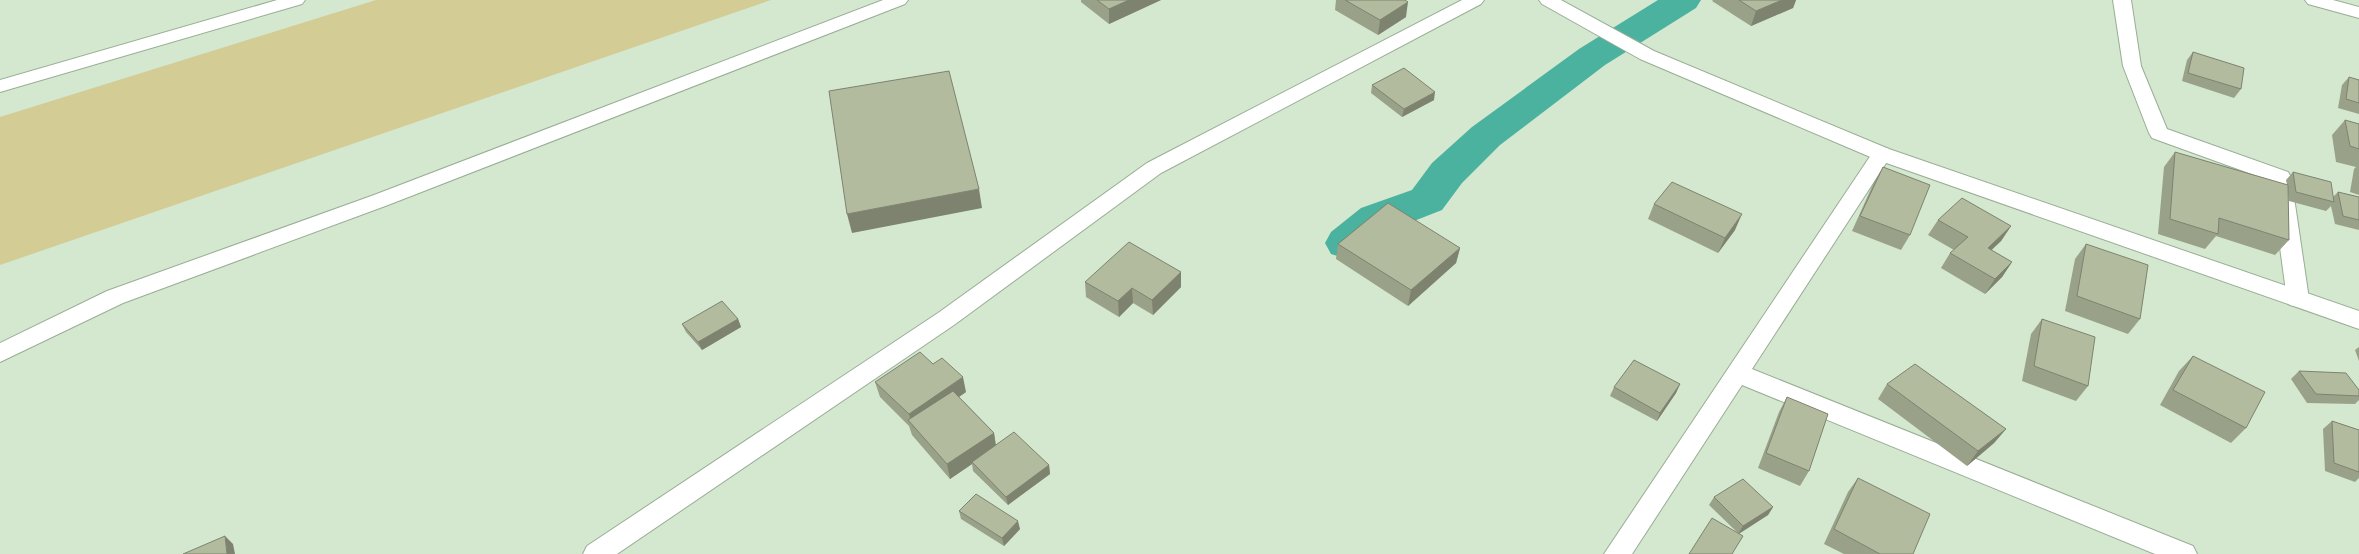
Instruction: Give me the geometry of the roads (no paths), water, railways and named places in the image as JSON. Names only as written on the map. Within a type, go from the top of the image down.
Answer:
[{"type":"street","points":[[0,86],[296,0]]},
{"type":"street","points":[[0,353],[115,297],[381,200],[899,0]]},
{"type":"street","points":[[596,554],[946,319],[1154,168],[1475,0]]},
{"type":"street","points":[[1548,0],[1647,55],[1882,154],[2359,320]]},
{"type":"street","points":[[2122,0],[2132,66],[2159,133],[2281,177],[2298,299]]},
{"type":"street","points":[[2314,0],[2359,13]]},
{"type":"street","points":[[1617,554],[1882,154]]},
{"type":"street","points":[[1737,373],[2184,554]]},
{"type":"waterway","points":[[1347,243],[1376,219],[1427,200],[1447,173],[1486,136],[1592,57],[1683,0]]}]
